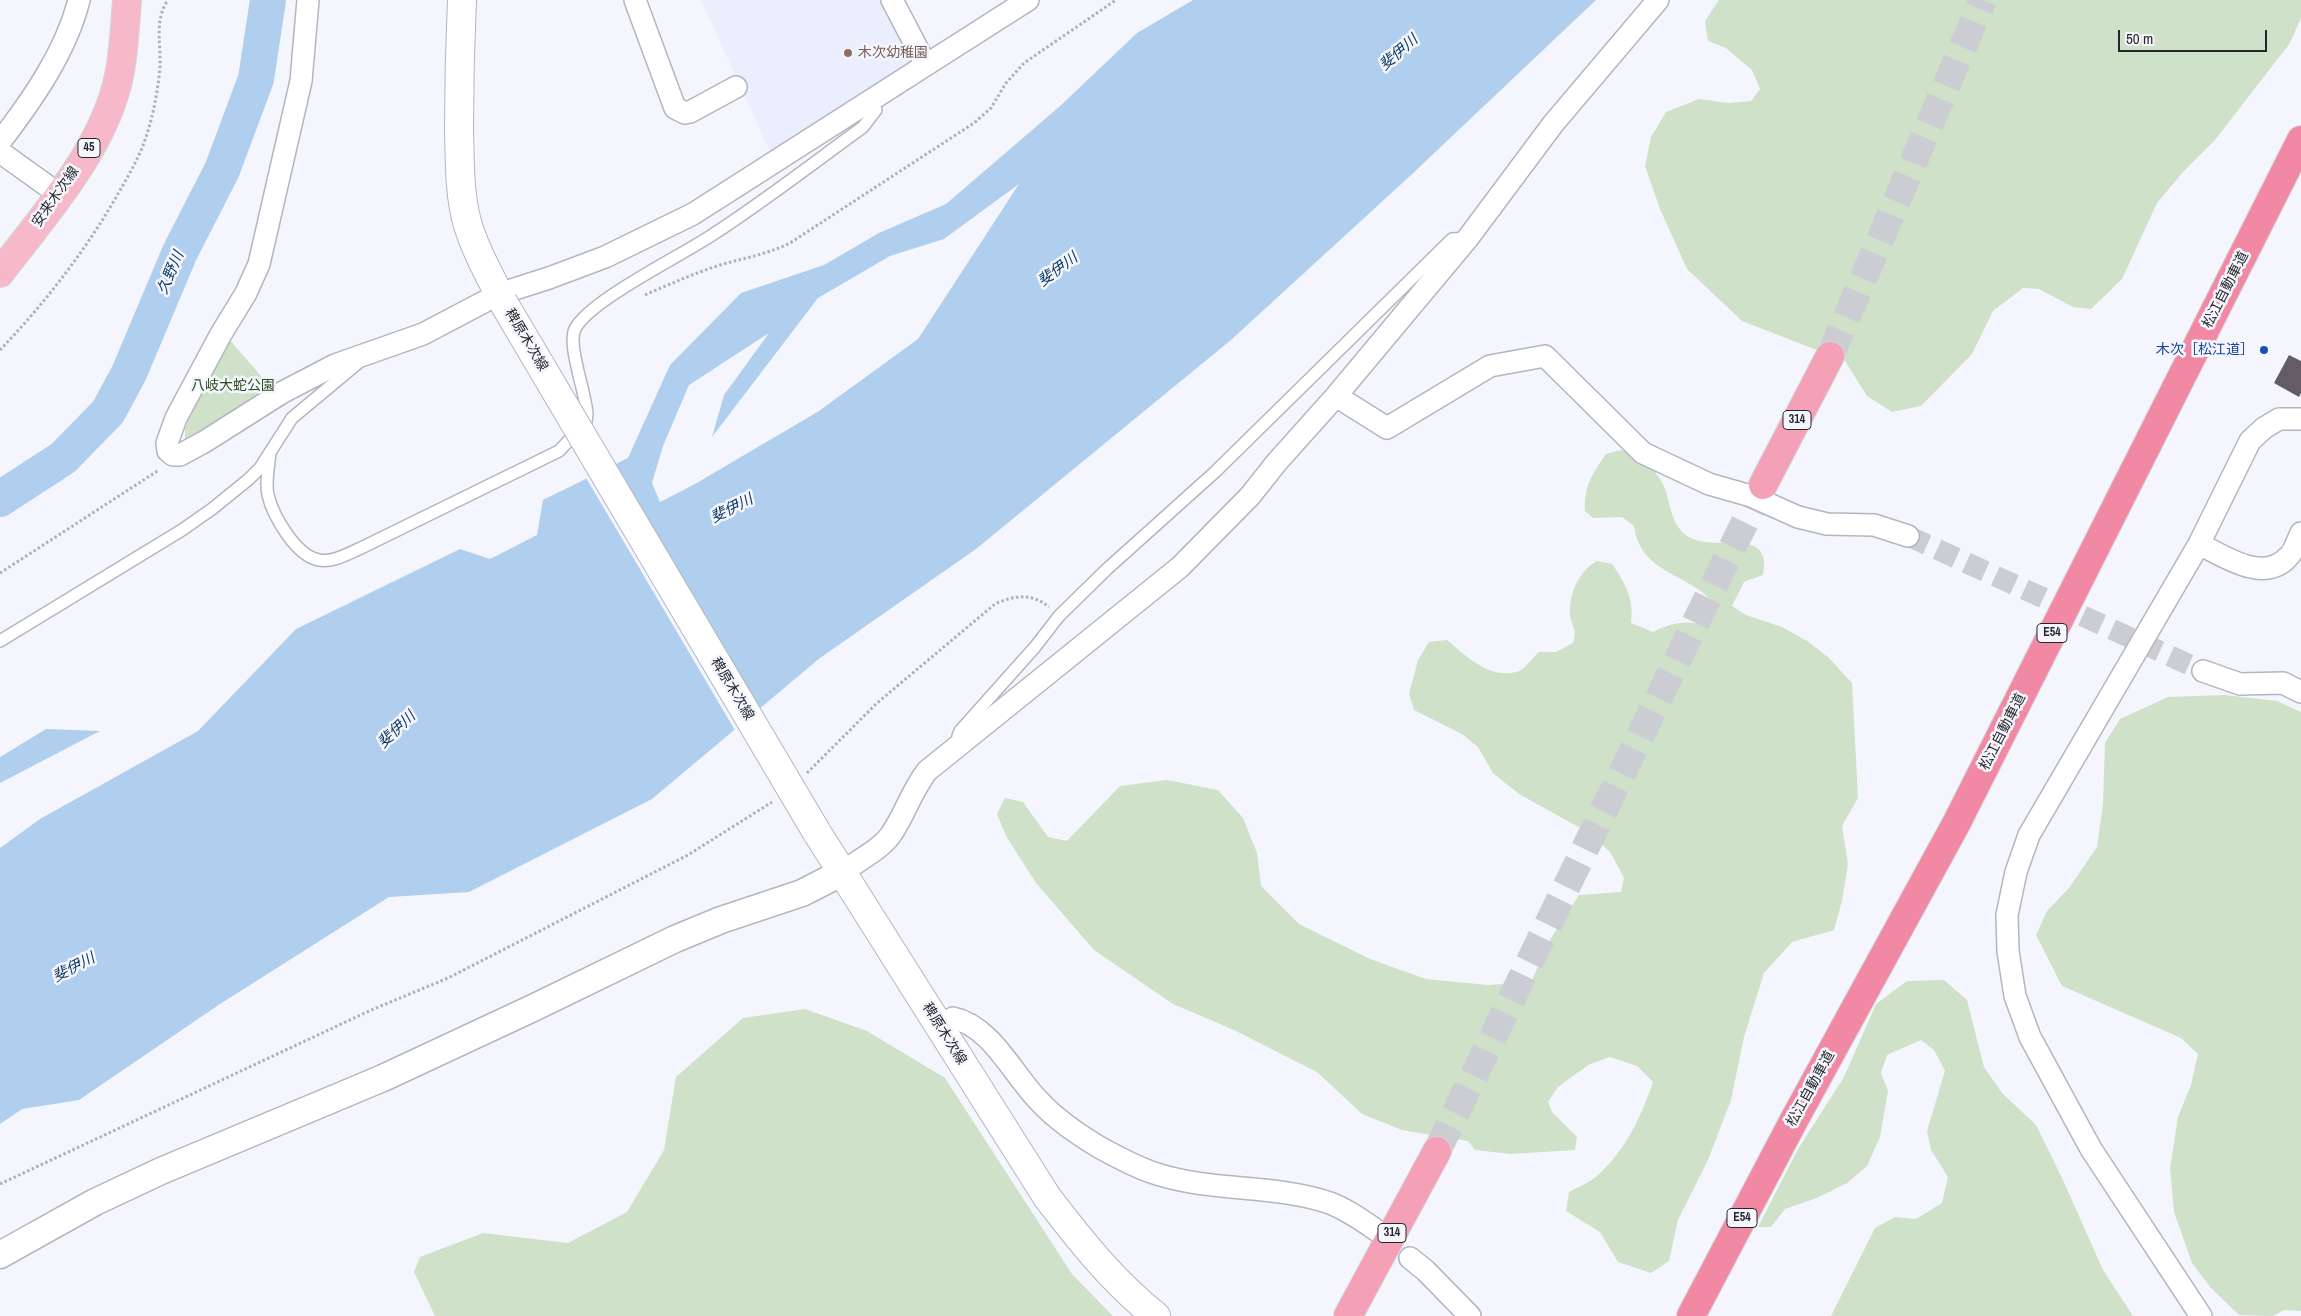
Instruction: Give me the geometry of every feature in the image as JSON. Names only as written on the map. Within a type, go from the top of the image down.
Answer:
[{"type":"highway","name":"松江自動車道","points":[[1690,1316],[1794,1120],[1956,824],[2301,140]]},
{"type":"highway","name":"314","points":[[1763,485],[1830,356]]},
{"type":"highway","name":"314","points":[[1348,1316],[1437,1151]]},
{"type":"main road","name":"安来木次線","points":[[0,273],[60,195],[87,153],[105,117],[118,77],[127,0]]},
{"type":"main road","name":"稗原木次線","points":[[462,0],[460,174],[467,221],[475,245],[501,298],[816,832],[1047,1197],[1111,1275],[1156,1316]]},
{"type":"street","points":[[0,142],[56,58],[74,17],[79,0]]},
{"type":"street","points":[[308,0],[301,81],[259,264],[246,293],[221,334],[176,418],[167,448],[170,453],[180,455],[283,392],[335,365],[423,334],[501,298],[604,258],[693,214],[1028,0]]},
{"type":"street","points":[[635,0],[676,108],[685,113],[690,112],[736,87]]},
{"type":"street","points":[[892,0],[926,66]]},
{"type":"street","points":[[0,1255],[95,1202],[152,1175],[383,1078],[676,939],[721,920],[802,893],[843,872],[886,840],[893,832],[918,782],[927,771],[1180,568],[1250,496],[1468,238],[1553,124],[1658,0]]},
{"type":"street","points":[[0,152],[60,195]]},
{"type":"street","points":[[1336,396],[1387,428],[1490,366],[1545,356],[1643,453],[1709,484],[1751,496],[1798,517],[1827,524],[1874,525],[1908,536]]},
{"type":"street","points":[[2201,1316],[2091,1149],[2030,1037],[2015,996],[2008,951],[2007,915],[2016,872],[2033,828],[2199,544],[2250,441],[2264,428],[2279,419],[2301,419]]},
{"type":"street","points":[[2199,544],[2255,569],[2275,567],[2289,557],[2301,534]]},
{"type":"street","points":[[2204,671],[2240,684],[2283,683],[2301,692]]},
{"type":"street","points":[[938,1025],[953,1018],[972,1024],[986,1036],[1029,1091],[1054,1115],[1098,1146],[1132,1164],[1158,1174],[1188,1181],[1289,1194],[1330,1204],[1354,1215],[1379,1232]]},
{"type":"street","points":[[1410,1258],[1426,1271],[1470,1316]]},
{"type":"lane","points":[[270,452],[268,494],[276,512],[300,551],[319,560],[327,561],[359,549],[559,451],[586,422],[587,414],[573,346],[574,330],[579,324],[588,314],[620,290],[708,238],[863,127],[876,110],[872,101]]},
{"type":"lane","points":[[958,745],[960,731],[1035,647],[1059,616],[1107,569],[1215,472],[1452,239],[1468,238]]},
{"type":"lane","points":[[0,641],[182,530],[249,479],[270,452],[292,418],[369,354]]},
{"type":"path","points":[[0,350],[72,265],[109,211],[134,166],[147,135],[155,103],[160,66],[160,17],[168,0]]},
{"type":"path","points":[[642,296],[694,274],[774,250],[790,243],[974,123],[991,108],[1006,83],[1024,63],[1116,0]]},
{"type":"path","points":[[0,573],[180,455]]},
{"type":"path","points":[[806,774],[878,703],[996,604],[1015,596],[1033,597],[1059,616]]},
{"type":"path","points":[[0,1184],[369,1011],[448,978],[688,855],[738,825],[779,797]]},
{"type":"shaded area","points":[[701,0],[884,0],[912,57],[913,66],[774,161]]},
{"type":"green space","points":[[1719,0],[2301,0],[2301,18],[2290,43],[2215,140],[2183,172],[2157,203],[2122,279],[2091,309],[2073,307],[2039,289],[2023,288],[1993,311],[1972,354],[1921,406],[1892,412],[1867,396],[1845,361],[1742,321],[1687,269],[1660,209],[1645,166],[1651,137],[1666,112],[1699,99],[1729,103],[1751,101],[1760,89],[1752,70],[1726,48],[1708,41],[1705,21]]},
{"type":"green space","name":"八岐大蛇公園","points":[[228,338],[274,391],[189,442],[185,439],[185,428]]},
{"type":"green space","points":[[1621,450],[1640,458],[1657,474],[1665,489],[1676,523],[1685,534],[1702,542],[1740,543],[1751,545],[1760,550],[1764,560],[1763,575],[1744,582],[1732,606],[1746,615],[1782,627],[1807,641],[1828,657],[1852,683],[1858,798],[1842,826],[1848,864],[1842,901],[1834,930],[1792,942],[1764,973],[1744,1037],[1731,1100],[1708,1160],[1678,1220],[1669,1261],[1651,1273],[1618,1262],[1600,1232],[1566,1211],[1569,1192],[1592,1179],[1609,1164],[1625,1143],[1638,1120],[1653,1082],[1637,1066],[1610,1057],[1590,1064],[1558,1087],[1548,1102],[1552,1112],[1577,1137],[1575,1150],[1510,1154],[1475,1150],[1468,1141],[1402,1130],[1362,1114],[1317,1072],[1234,1030],[1173,1004],[1094,950],[1036,883],[1006,836],[997,814],[1005,798],[1023,802],[1048,837],[1067,841],[1120,786],[1167,780],[1218,790],[1243,818],[1257,853],[1261,886],[1299,924],[1370,959],[1426,979],[1488,985],[1531,982],[1551,938],[1579,895],[1621,892],[1624,878],[1610,852],[1589,833],[1519,794],[1493,773],[1478,747],[1462,734],[1414,710],[1409,694],[1418,660],[1429,642],[1447,640],[1480,665],[1499,673],[1522,670],[1539,652],[1556,652],[1573,643],[1575,631],[1570,614],[1570,606],[1573,591],[1580,577],[1597,561],[1612,564],[1621,578],[1630,599],[1631,623],[1653,632],[1687,622],[1700,624],[1709,615],[1713,602],[1702,592],[1655,563],[1638,542],[1634,526],[1622,517],[1593,518],[1585,511],[1586,494],[1593,474],[1606,454]]},
{"type":"green space","points":[[2224,695],[2277,701],[2301,712],[2301,1311],[2284,1310],[2273,1316],[2239,1315],[2210,1287],[2192,1263],[2174,1212],[2170,1169],[2178,1117],[2191,1085],[2198,1054],[2181,1038],[2062,986],[2036,935],[2047,911],[2069,888],[2097,847],[2103,804],[2105,743],[2120,719],[2168,697]]},
{"type":"green space","points":[[1944,980],[1967,1000],[1984,1067],[2002,1093],[2036,1125],[2103,1270],[2133,1316],[1831,1316],[1875,1228],[1895,1217],[1916,1219],[1942,1203],[1948,1177],[1931,1150],[1927,1131],[1945,1071],[1934,1050],[1921,1040],[1887,1055],[1881,1073],[1888,1091],[1880,1137],[1867,1166],[1847,1183],[1817,1198],[1785,1209],[1771,1227],[1758,1227],[1798,1149],[1844,1077],[1876,1004],[1907,981]]},
{"type":"green space","points":[[805,1009],[867,1031],[945,1078],[1072,1274],[1113,1316],[435,1316],[414,1272],[420,1257],[483,1233],[568,1243],[627,1212],[664,1150],[676,1077],[743,1018]]},
{"type":"water","name":"斐伊川","points":[[1193,0],[1596,0],[1410,176],[1231,340],[976,549],[820,658],[652,799],[469,892],[389,897],[220,1004],[79,1100],[22,1109],[0,1124],[0,848],[40,819],[198,731],[296,629],[460,549],[490,559],[537,535],[543,500],[628,458],[670,365],[741,293],[824,265],[879,233],[946,204],[1059,107],[1137,33]],"holes":[[[1019,184],[918,339],[819,411],[695,484],[660,502],[652,483],[663,446],[689,385],[769,333],[724,395],[712,437],[818,298],[890,256],[944,239]]]},
{"type":"water","points":[[46,729],[100,731],[0,783],[0,757]]},
{"type":"pier","points":[[613,462],[759,712],[736,732],[585,476]]},
{"type":"building","points":[[2289,355],[2301,361],[2301,393],[2299,397],[2274,383]]},
{"type":"waterway","name":"久野川","points":[[0,499],[63,458],[108,412],[129,373],[180,252],[222,170],[256,79],[268,0]]},
{"type":"tunnel","points":[[1830,356],[1983,0]]},
{"type":"tunnel","points":[[1437,1151],[1763,485]]},
{"type":"tunnel","points":[[1908,536],[2203,671]]},
{"type":"place","name":"木次幼稚園","points":[[848,53]]},
{"type":"place","name":"木次［松江道］","points":[[2264,350]]}]
